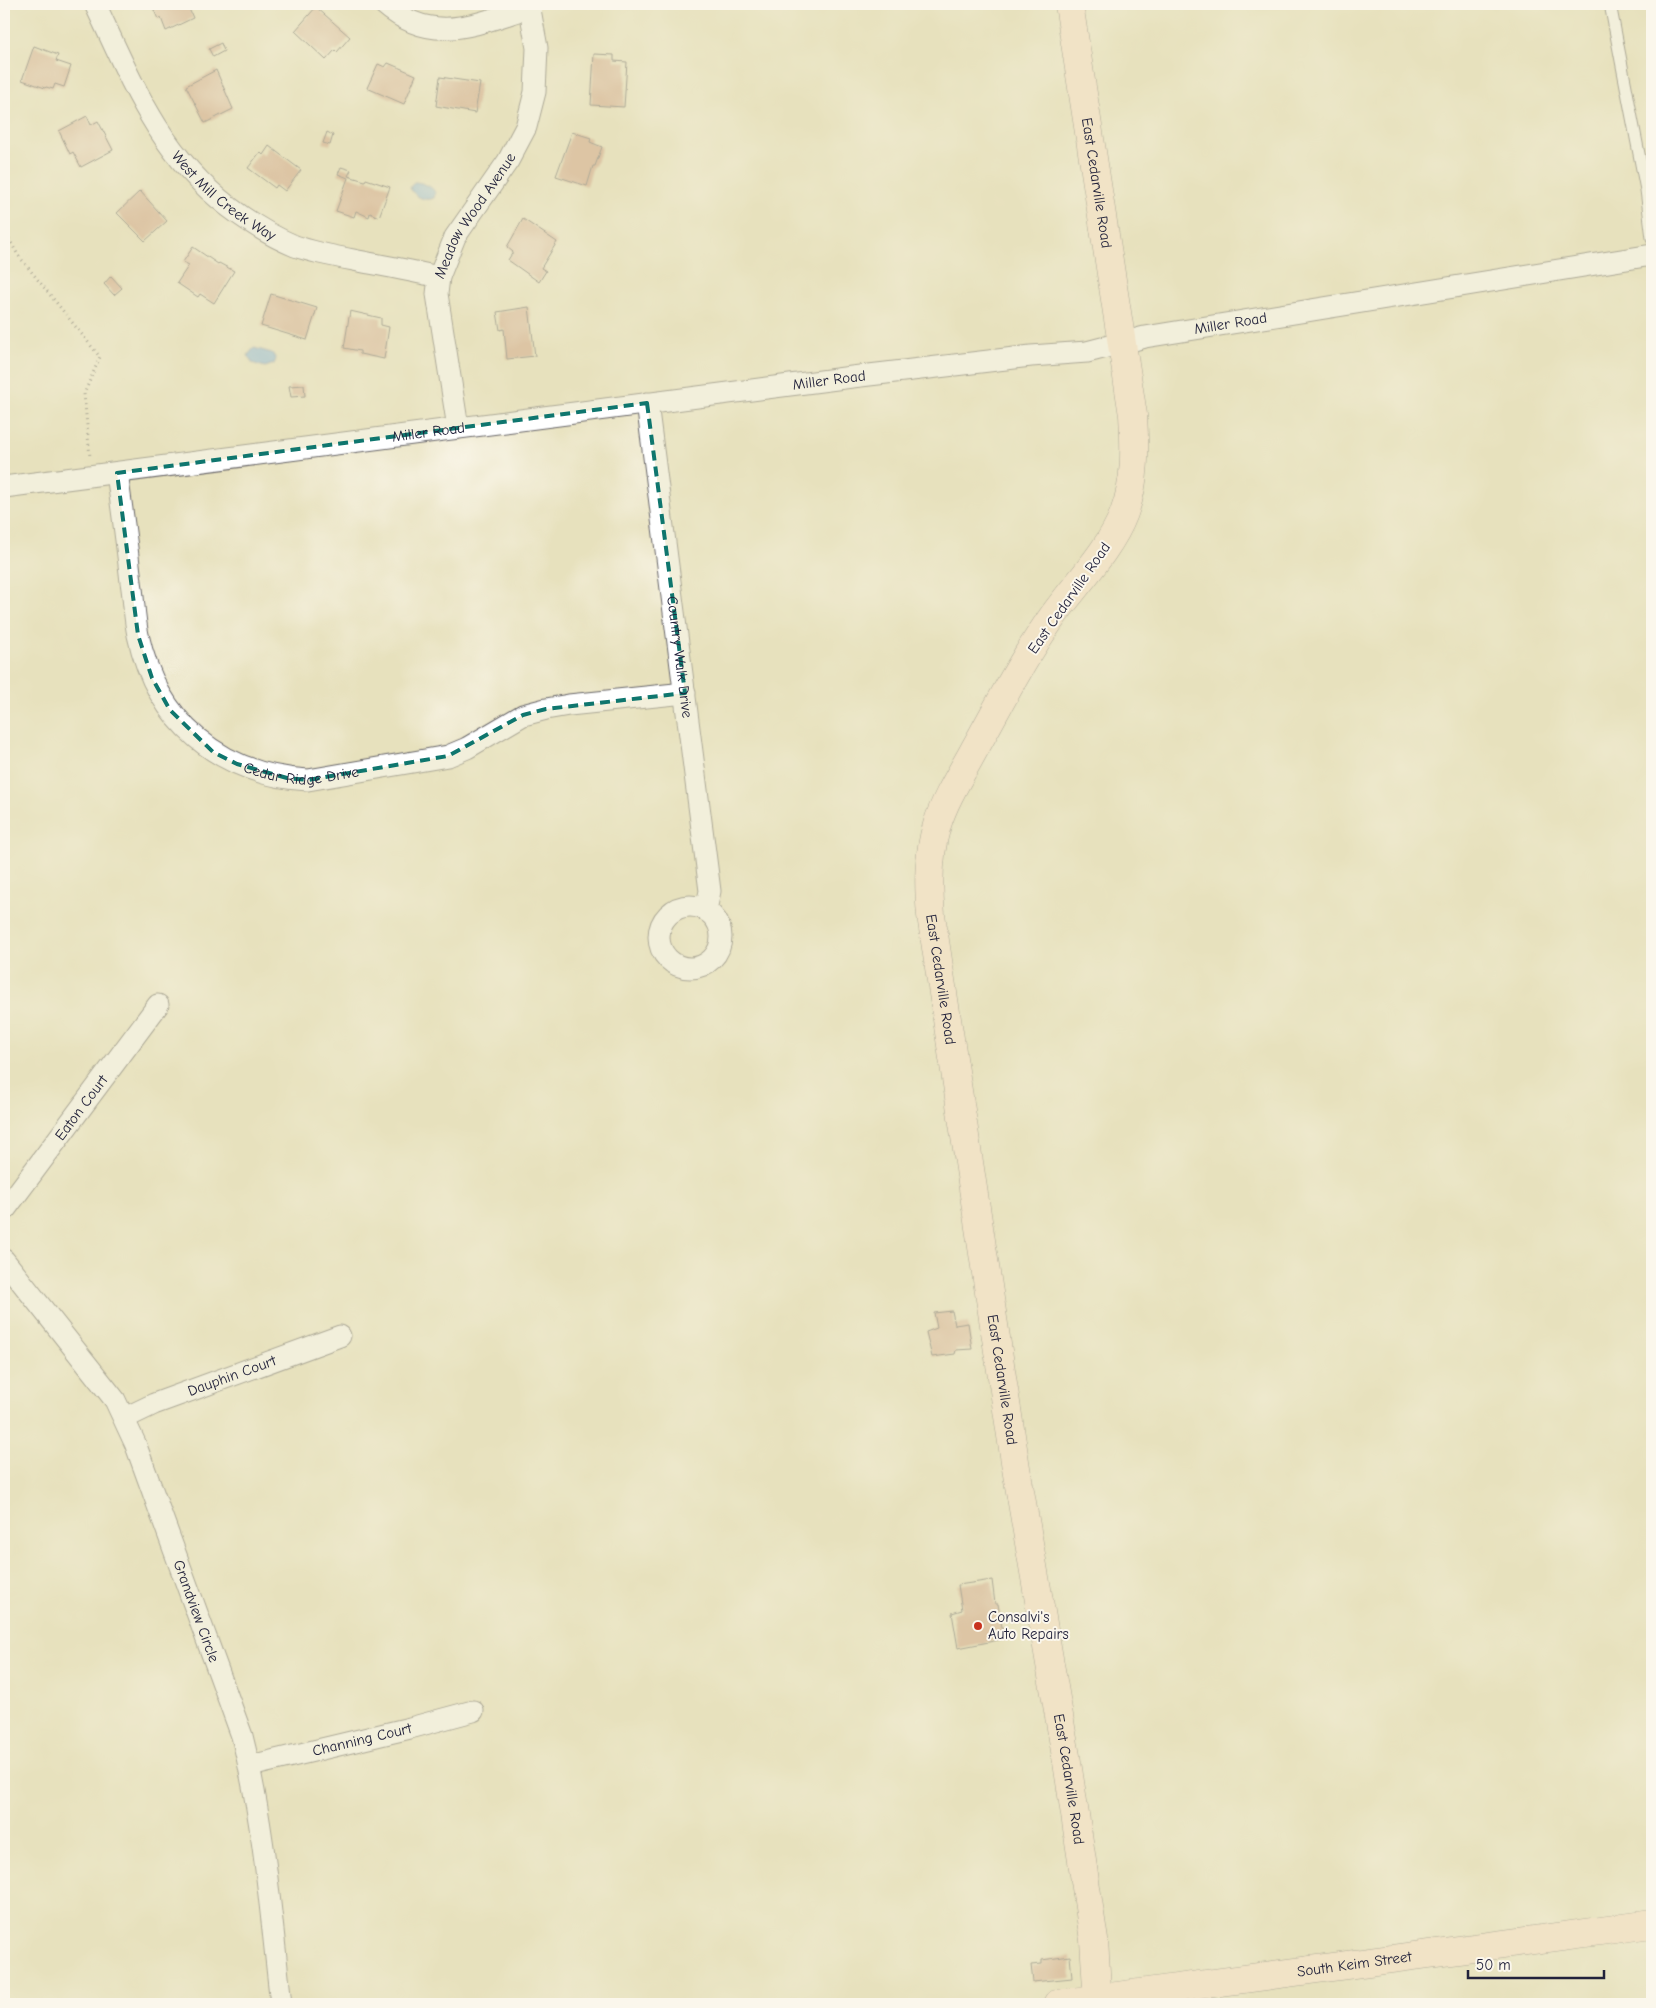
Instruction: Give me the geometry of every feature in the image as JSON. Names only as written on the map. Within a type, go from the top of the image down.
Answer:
[{"type":"street","name":"West Mill Creek Way","points":[[95,4],[141,102],[152,121],[189,171],[220,200],[267,233],[295,246],[327,255],[439,277]]},
{"type":"street","name":"Meadow Wood Avenue","points":[[384,4],[394,13],[408,20],[444,30],[462,28],[530,5],[537,48],[536,92],[526,126],[508,161],[455,237],[439,277],[437,294],[458,428]]},
{"type":"street","name":"East Cedarville Road","points":[[1069,4],[1133,415],[1135,457],[1132,487],[1124,514],[1111,538],[1052,617],[1010,684],[949,797],[937,824],[930,855],[928,883],[931,915],[1016,1468],[1067,1762],[1093,1931],[1098,2001]]},
{"type":"street","name":"Miller Road","points":[[4,487],[963,364],[1087,352],[1145,337],[1652,255]]},
{"type":"street","name":"Country Walk Drive","points":[[647,404],[710,891],[706,910]]},
{"type":"street","name":"Cedar Ridge Drive","points":[[117,473],[138,635],[152,678],[170,710],[180,723],[213,752],[237,764],[287,778],[308,780],[448,756],[467,748],[523,715],[546,709],[685,693]]},
{"type":"street","name":"Eaton Court","points":[[4,1210],[158,1005]]},
{"type":"street","name":"Grandview Circle","points":[[4,1260],[98,1376],[125,1418],[242,1736],[250,1766],[282,2004]]},
{"type":"street","name":"Dauphin Court","points":[[125,1418],[154,1404],[340,1336]]},
{"type":"street","name":"Channing Court","points":[[250,1766],[382,1735],[473,1711]]},
{"type":"street","name":"South Keim Street","points":[[1057,2004],[1098,2001],[1652,1924]]},
{"type":"lane","points":[[1610,4],[1646,190],[1652,238]]},
{"type":"path","points":[[4,230],[18,255],[100,357],[84,394],[90,463]]},
{"type":"highlighted area","points":[[647,403],[685,693],[546,709],[523,715],[448,756],[308,780],[287,778],[237,764],[213,752],[170,710],[152,678],[138,635],[117,473]]},
{"type":"water","points":[[414,182],[432,188],[435,193],[434,198],[424,199],[414,194],[410,188]]},
{"type":"water","points":[[254,348],[272,353],[276,359],[274,364],[265,367],[252,363],[248,355]]},
{"type":"building","points":[[155,4],[187,4],[193,18],[166,31],[161,18],[158,19],[153,8],[156,6]]},
{"type":"building","points":[[316,7],[350,37],[337,52],[335,50],[326,60],[295,31]]},
{"type":"building","points":[[221,43],[224,51],[213,57],[209,49]]},
{"type":"building","points":[[34,46],[58,55],[56,61],[71,66],[64,87],[55,84],[53,89],[45,88],[22,80]]},
{"type":"building","points":[[594,54],[614,55],[614,61],[627,62],[624,107],[591,105]]},
{"type":"building","points":[[388,63],[416,75],[404,104],[367,88],[378,64],[385,67]]},
{"type":"building","points":[[216,70],[233,109],[205,123],[186,86]]},
{"type":"building","points":[[440,77],[480,83],[475,113],[436,106]]},
{"type":"building","points":[[87,116],[91,125],[98,121],[113,150],[81,167],[73,152],[70,154],[59,131]]},
{"type":"building","points":[[327,132],[333,135],[330,145],[323,143]]},
{"type":"building","points":[[572,132],[591,138],[590,142],[602,147],[595,166],[593,166],[587,186],[556,176]]},
{"type":"building","points":[[269,146],[301,170],[285,191],[277,185],[275,188],[248,168],[260,152],[263,155]]},
{"type":"building","points":[[341,167],[351,170],[348,176],[365,181],[366,179],[390,187],[379,217],[370,213],[369,217],[356,211],[354,217],[336,211],[348,178],[338,174]]},
{"type":"building","points":[[140,191],[167,221],[145,241],[117,213]]},
{"type":"building","points":[[523,219],[557,242],[541,268],[546,271],[539,282],[508,260],[513,252],[507,247]]},
{"type":"building","points":[[193,247],[218,264],[234,271],[214,303],[200,294],[198,297],[177,283],[189,265],[183,262]]},
{"type":"building","points":[[111,276],[122,288],[114,295],[104,284]]},
{"type":"building","points":[[271,294],[317,308],[307,340],[261,326]]},
{"type":"building","points":[[529,307],[535,356],[507,359],[504,329],[500,330],[497,312]]},
{"type":"building","points":[[350,311],[381,318],[381,325],[389,327],[384,359],[360,354],[360,351],[344,348]]},
{"type":"building","points":[[304,385],[305,396],[291,397],[289,386]]},
{"type":"building","points":[[952,1311],[955,1325],[968,1323],[972,1349],[956,1350],[955,1354],[932,1357],[926,1332],[937,1328],[934,1313]]},
{"type":"building","name":"Consalvi's Auto Repairs","points":[[992,1580],[995,1604],[998,1604],[1004,1639],[958,1648],[952,1613],[962,1610],[958,1585]]},
{"type":"building","points":[[1070,1956],[1072,1978],[1033,1982],[1031,1965],[1042,1964],[1042,1960]]},
{"type":"place","name":"Consalvi's Auto Repairs","points":[[978,1626]]}]
